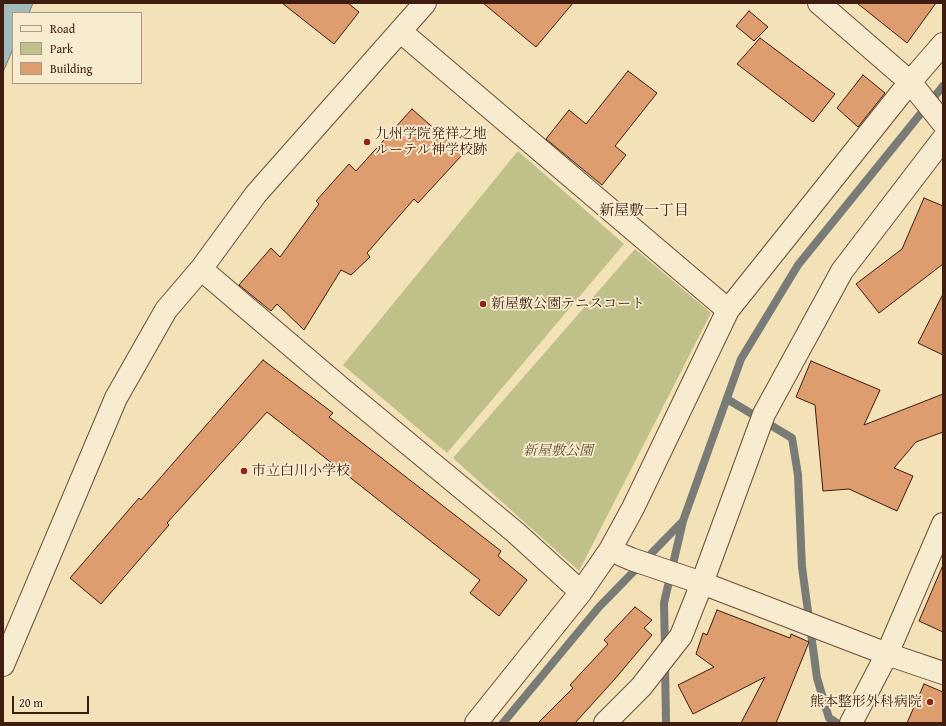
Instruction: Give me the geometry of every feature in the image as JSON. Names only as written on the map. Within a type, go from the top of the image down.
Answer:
[{"type":"street","points":[[3,665],[116,398],[166,310],[201,269],[256,194],[425,3]]},
{"type":"street","points":[[605,723],[640,686],[681,636],[695,581],[764,414],[842,271],[942,127],[913,87],[819,3]]},
{"type":"street","points":[[400,31],[728,310]]},
{"type":"street","points":[[476,723],[581,592],[610,550],[633,508],[728,310],[913,87],[943,44]]},
{"type":"street","points":[[201,269],[342,389],[515,532],[581,592]]},
{"type":"street","points":[[851,723],[887,654],[943,524]]},
{"type":"street","points":[[610,550],[887,654],[943,673]]},
{"type":"green space","name":"新屋敷公園テニスコート","points":[[518,151],[624,244],[447,453],[343,365]]},
{"type":"green space","name":"新屋敷公園","points":[[635,249],[711,313],[579,571],[453,458]]},
{"type":"water","points":[[3,3],[33,3],[29,12],[12,12],[12,51],[3,72]]},
{"type":"building","points":[[282,3],[348,3],[359,12],[334,44]]},
{"type":"building","points":[[483,3],[573,3],[536,47]]},
{"type":"building","points":[[857,3],[936,3],[907,43]]},
{"type":"building","points":[[749,11],[768,27],[754,41],[736,26]]},
{"type":"building","points":[[760,38],[835,94],[813,122],[737,64]]},
{"type":"building","points":[[628,71],[657,93],[615,146],[626,155],[602,185],[546,139],[569,110],[586,124]]},
{"type":"building","points":[[863,75],[885,93],[858,127],[837,108]]},
{"type":"building","points":[[412,109],[463,154],[418,203],[414,199],[367,253],[370,257],[351,275],[341,270],[304,330],[277,304],[271,311],[239,285],[271,248],[280,257],[319,204],[316,201],[349,164],[356,171]]},
{"type":"building","points":[[924,198],[943,206],[943,264],[879,313],[856,284],[902,249]]},
{"type":"building","points":[[943,294],[943,355],[918,343]]},
{"type":"building","points":[[263,360],[333,413],[329,417],[501,551],[498,556],[527,580],[499,616],[470,593],[480,580],[267,412],[167,523],[169,525],[101,604],[70,578],[139,498],[141,500]]},
{"type":"building","points":[[811,361],[880,390],[864,425],[943,394],[943,432],[916,442],[894,468],[913,476],[897,511],[849,489],[823,491],[815,405],[796,397]]},
{"type":"building","points":[[943,565],[943,632],[919,621]]},
{"type":"building","points":[[635,607],[652,620],[644,628],[652,635],[575,723],[538,723],[573,688],[570,685],[608,644],[604,640]]},
{"type":"building","points":[[717,610],[790,638],[791,634],[809,642],[776,723],[741,723],[765,677],[693,714],[678,685],[714,667],[696,654],[703,633],[707,635]]},
{"type":"building","name":"熊本整形外科病院","points":[[924,684],[943,692],[943,723],[907,723]]},
{"type":"waterway","points":[[503,723],[599,607],[683,521],[741,359],[798,265],[943,86]]},
{"type":"waterway","points":[[727,399],[792,438],[798,475],[802,567],[817,678],[829,718],[837,723]]},
{"type":"waterway","points":[[665,650],[664,603],[683,521]]},
{"type":"waterway","points":[[665,663],[666,723]]},
{"type":"place","name":"九州学院発祥之地 ルーテル神学校跡","points":[[367,142]]},
{"type":"place","name":"新屋敷公園テニスコート","points":[[483,304]]},
{"type":"place","name":"市立白川小学校","points":[[244,471]]},
{"type":"place","name":"熊本整形外科病院","points":[[930,702]]},
{"type":"district","name":"新屋敷一丁目","points":[[644,211]]}]
